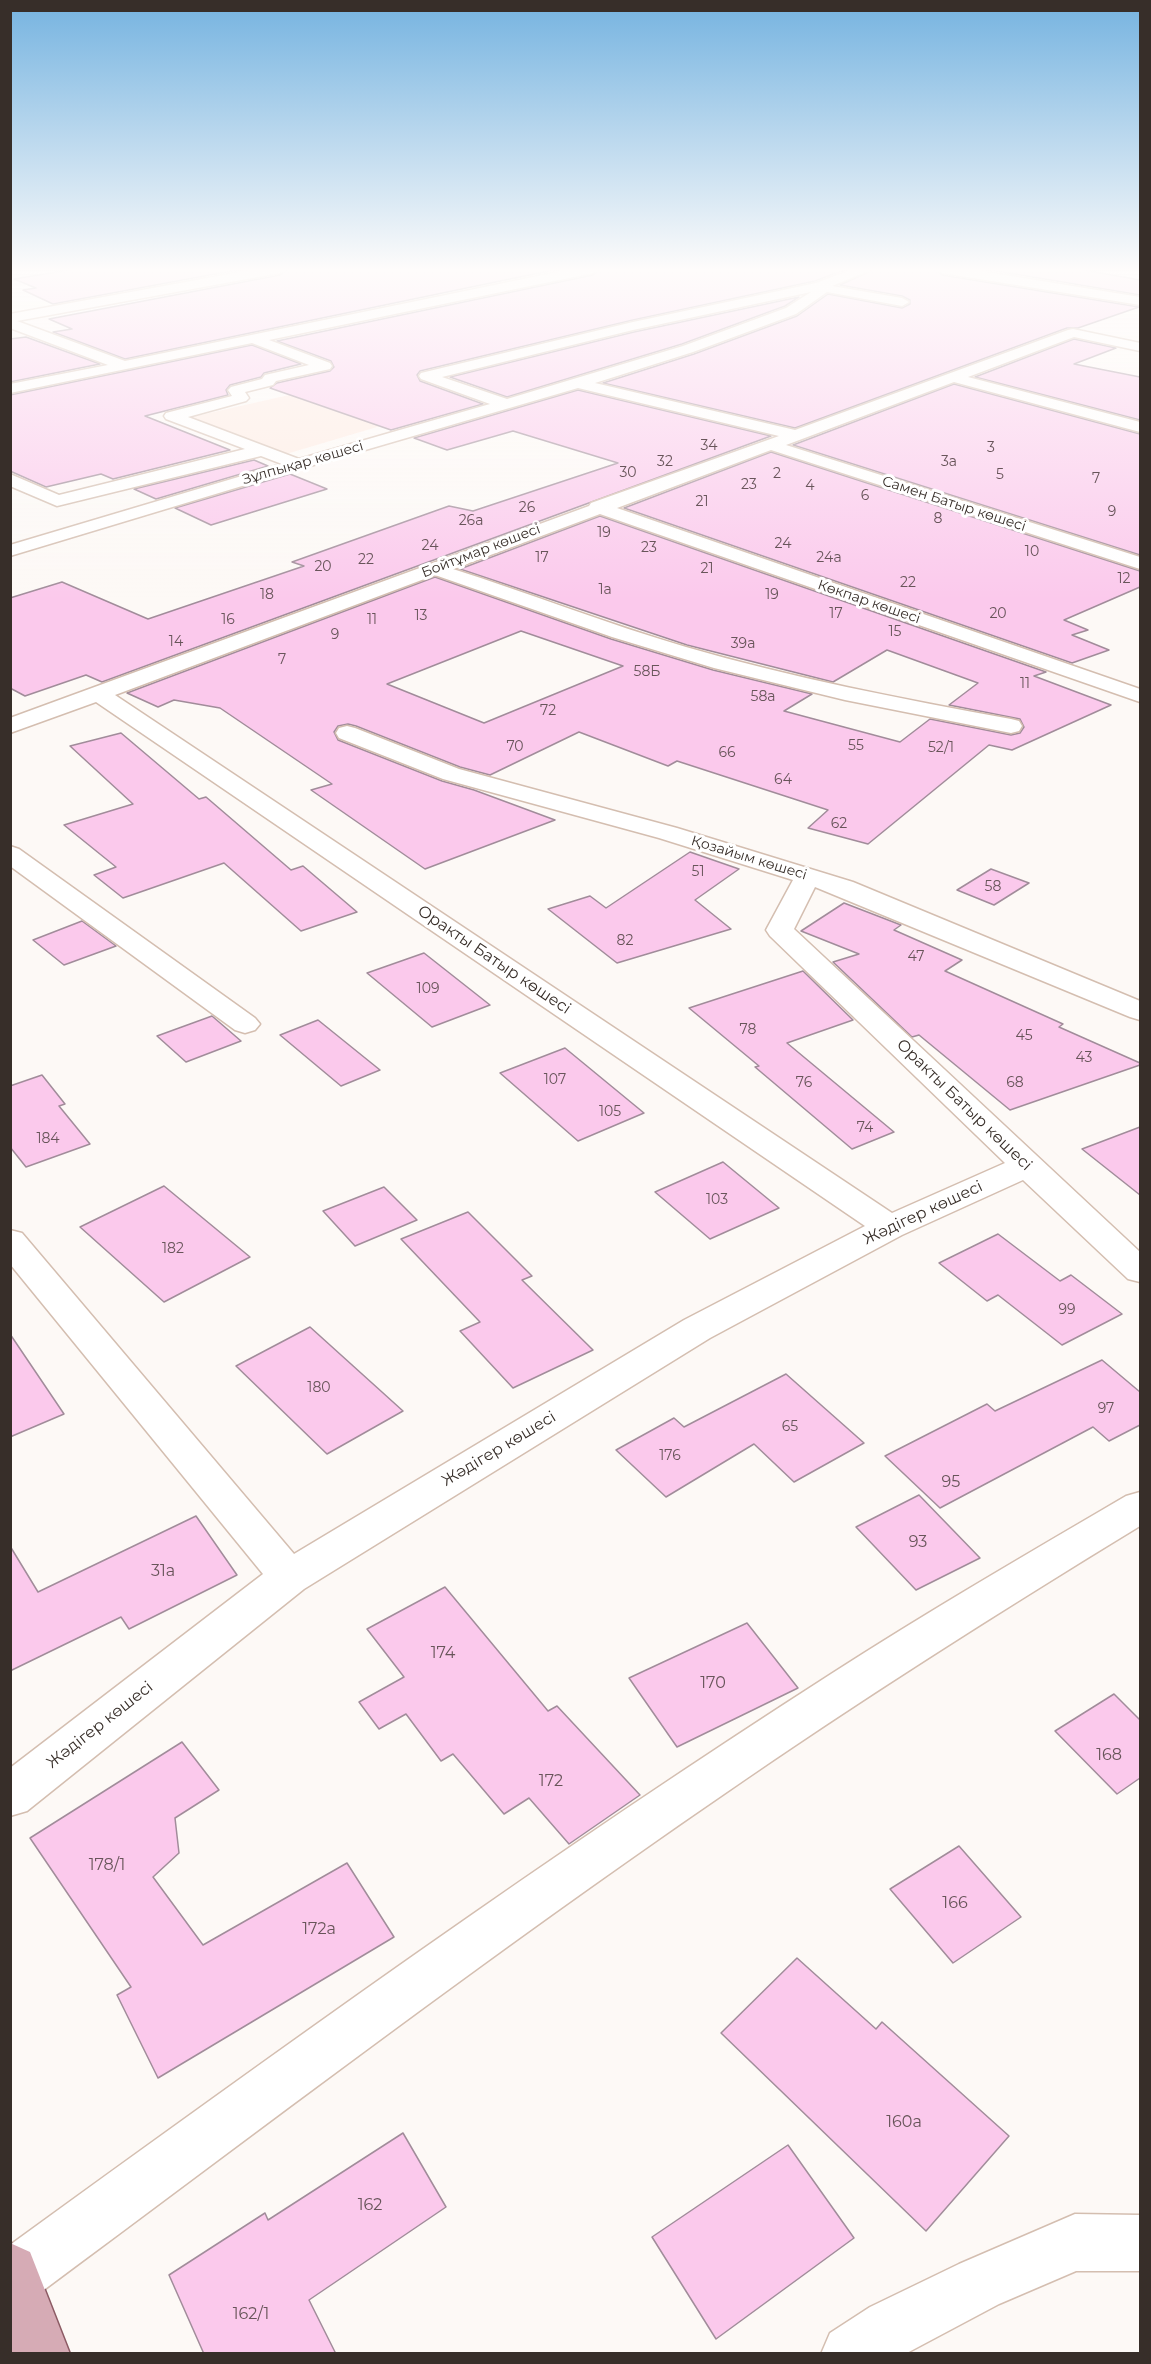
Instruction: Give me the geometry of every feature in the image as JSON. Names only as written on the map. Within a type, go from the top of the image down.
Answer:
[{"type":"main road","points":[[12,2275],[40,2354]]},
{"type":"street","points":[[10,389],[57,379]]},
{"type":"street","points":[[269,379],[268,382],[236,390],[241,398],[172,416],[298,464]]},
{"type":"street","points":[[435,379],[505,404]]},
{"type":"street","name":"Зұлпықар көшесі","points":[[10,551],[298,464],[591,379]]},
{"type":"street","name":"Бойтұмар көшесі","points":[[10,726],[946,379]]},
{"type":"street","points":[[961,379],[1140,427]]},
{"type":"street","points":[[577,384],[794,435]]},
{"type":"street","name":"Самен Батыр көшесі","points":[[768,444],[1140,564]]},
{"type":"street","points":[[10,479],[57,501],[263,450]]},
{"type":"street","name":"Көкпар көшесі","points":[[597,507],[1140,696]]},
{"type":"street","points":[[435,569],[589,624],[682,653],[827,689],[1011,726]]},
{"type":"street","name":"Оракты Батыр көшесі","points":[[99,694],[890,1227]]},
{"type":"street","name":"Қозайым көшесі","points":[[347,733],[451,774],[668,833],[844,888],[1140,1011]]},
{"type":"street","points":[[10,854],[245,1024]]},
{"type":"street","name":"Оракты Батыр көшесі","points":[[808,876],[780,930],[1140,1271]]},
{"type":"street","name":"Жәдігер көшесі","points":[[10,1796],[289,1577],[697,1329],[890,1227],[1027,1166]]},
{"type":"street","points":[[10,1241],[289,1577]]},
{"type":"street","points":[[12,2275],[514,1911],[851,1682],[1059,1553],[1140,1507]]},
{"type":"street","points":[[851,2354],[891,2328],[969,2289],[1075,2242],[1140,2243]]},
{"type":"shaded area","points":[[359,379],[427,379],[478,397],[283,455],[187,418]]},
{"type":"building","points":[[86,379],[252,379],[230,385],[226,390],[228,395],[145,416],[230,450],[113,479],[101,474],[46,487],[10,471],[10,395]]},
{"type":"building","points":[[293,379],[419,379],[483,404],[391,430],[270,388],[277,383]]},
{"type":"building","points":[[457,379],[565,379],[507,397]]},
{"type":"building","points":[[615,379],[927,379],[795,428],[603,383]]},
{"type":"building","points":[[984,379],[1140,379],[1140,420]]},
{"type":"building","points":[[954,384],[1140,434],[1140,555],[793,445]]},
{"type":"building","points":[[578,390],[771,436],[102,682],[86,675],[25,696],[10,688],[10,598],[62,582],[148,619],[304,566],[292,562],[449,506],[473,511],[618,463],[513,431],[447,450],[414,438]]},
{"type":"building","points":[[771,452],[1140,571],[1140,587],[1064,620],[1088,630],[1072,635],[1109,650],[1072,663],[624,508]]},
{"type":"building","points":[[254,460],[268,466],[156,499],[134,489]]},
{"type":"building","points":[[290,474],[327,489],[211,525],[175,508]]},
{"type":"building","points":[[600,516],[1046,672],[1034,676],[1111,705],[1012,750],[989,745],[868,844],[808,828],[828,810],[677,761],[668,766],[579,732],[490,775],[460,767],[356,726],[348,724],[338,726],[334,732],[338,740],[442,781],[474,790],[555,820],[425,869],[311,790],[332,784],[220,708],[174,700],[158,707],[127,693],[435,577],[611,639],[713,670],[812,694],[784,711],[900,742],[930,719],[1011,735],[1020,733],[1024,727],[1020,719],[949,705],[978,683],[887,650],[833,682],[687,645],[460,569]],"holes":[[[521,631],[623,666],[484,723],[387,684]]]},
{"type":"building","points":[[121,733],[199,799],[206,797],[291,870],[303,866],[357,912],[301,931],[224,863],[123,898],[94,875],[116,867],[64,825],[133,804],[70,746]]},
{"type":"building","points":[[690,852],[739,869],[695,900],[731,929],[617,963],[548,909],[590,896],[606,908]]},
{"type":"building","points":[[991,869],[1029,883],[994,905],[957,890]]},
{"type":"building","points":[[844,903],[901,925],[894,930],[962,960],[945,971],[1063,1024],[1059,1027],[1140,1063],[1140,1065],[1010,1110],[919,1035],[912,1037],[833,962],[859,954],[801,931]]},
{"type":"building","points":[[82,921],[116,946],[64,965],[33,940]]},
{"type":"building","points":[[424,953],[490,1005],[432,1027],[367,973]]},
{"type":"building","points":[[803,971],[853,1020],[787,1043],[894,1132],[852,1149],[755,1067],[759,1066],[689,1008]]},
{"type":"building","points":[[212,1016],[241,1041],[186,1062],[157,1036]]},
{"type":"building","points":[[318,1020],[380,1070],[341,1086],[280,1035]]},
{"type":"building","points":[[565,1048],[644,1113],[578,1141],[500,1073]]},
{"type":"building","points":[[42,1075],[65,1104],[59,1106],[90,1144],[26,1167],[10,1147],[10,1086]]},
{"type":"building","points":[[1140,1127],[1140,1195],[1082,1149]]},
{"type":"building","points":[[723,1162],[779,1208],[710,1239],[655,1192]]},
{"type":"building","points":[[164,1186],[250,1257],[164,1302],[80,1227]]},
{"type":"building","points":[[384,1187],[417,1220],[355,1246],[323,1211]]},
{"type":"building","points":[[468,1212],[532,1276],[522,1280],[593,1350],[513,1388],[460,1331],[480,1322],[401,1239]]},
{"type":"building","points":[[998,1234],[1060,1281],[1071,1275],[1122,1314],[1062,1345],[998,1295],[987,1301],[939,1263]]},
{"type":"building","points":[[310,1327],[403,1411],[327,1454],[236,1366]]},
{"type":"building","points":[[10,1334],[64,1414],[10,1437]]},
{"type":"building","points":[[1102,1360],[1140,1392],[1140,1425],[1109,1441],[1093,1427],[940,1508],[885,1456],[987,1404],[995,1411]]},
{"type":"building","points":[[786,1374],[864,1443],[794,1482],[754,1444],[666,1497],[616,1450],[674,1418],[684,1427]]},
{"type":"building","points":[[919,1495],[980,1558],[916,1590],[856,1527]]},
{"type":"building","points":[[196,1516],[237,1575],[129,1629],[121,1617],[10,1671],[10,1546],[38,1592]]},
{"type":"building","points":[[445,1587],[548,1711],[557,1706],[640,1795],[569,1844],[529,1798],[504,1814],[453,1754],[441,1761],[406,1714],[379,1729],[359,1702],[404,1677],[367,1629]]},
{"type":"building","points":[[747,1623],[798,1688],[677,1747],[629,1678]]},
{"type":"building","points":[[1114,1694],[1140,1720],[1140,1778],[1117,1794],[1055,1731]]},
{"type":"building","points":[[182,1742],[219,1790],[175,1818],[179,1853],[153,1877],[203,1945],[347,1863],[394,1937],[158,2078],[117,1995],[131,1987],[30,1838]]},
{"type":"building","points":[[959,1846],[1021,1917],[953,1963],[890,1889]]},
{"type":"building","points":[[797,1958],[876,2029],[882,2022],[1009,2136],[926,2231],[721,2033]]},
{"type":"building","points":[[403,2133],[446,2207],[309,2300],[336,2354],[204,2354],[169,2275],[265,2213],[268,2220]]},
{"type":"building","points":[[788,2145],[854,2238],[716,2339],[652,2237]]}]
